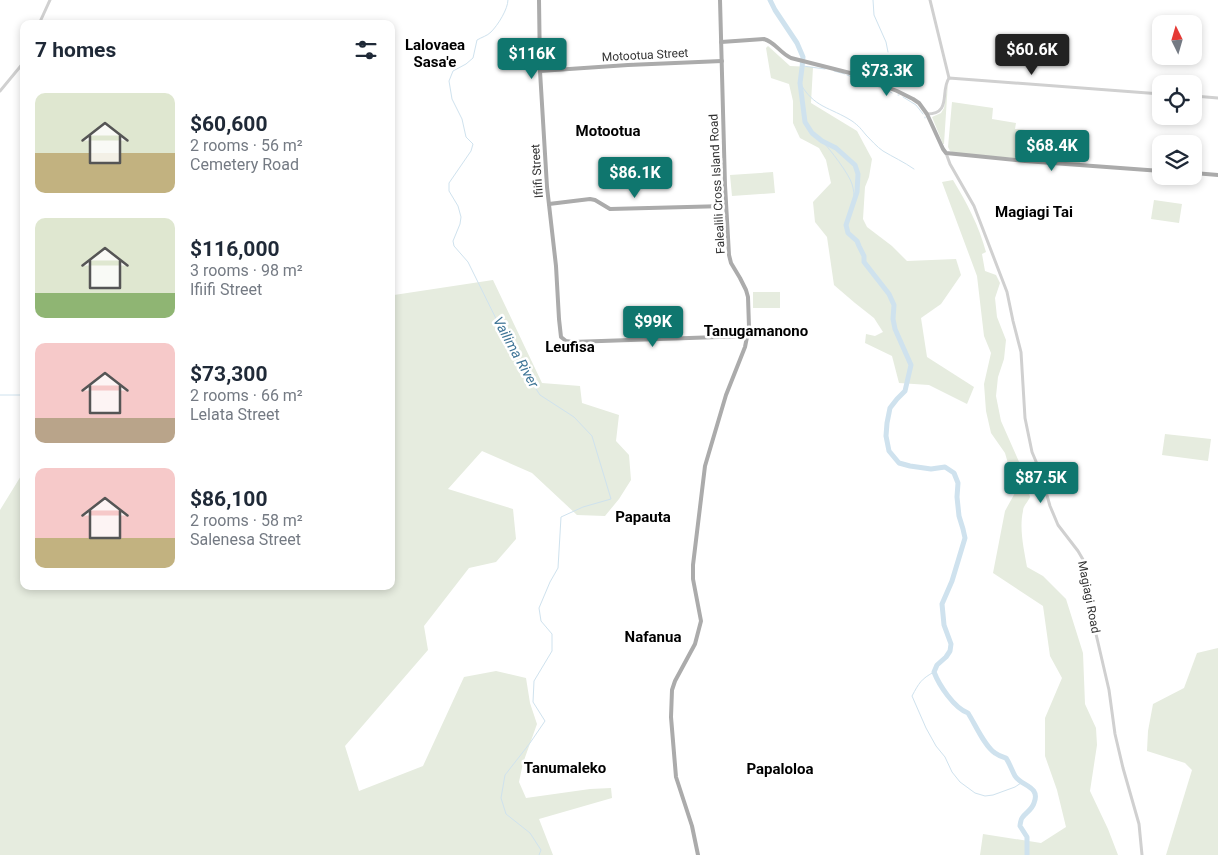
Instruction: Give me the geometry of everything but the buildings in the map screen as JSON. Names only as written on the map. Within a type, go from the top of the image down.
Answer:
[{"type":"main road","name":"Ifiifi Street","points":[[539,0],[540,71],[561,337],[572,342],[748,336]]},
{"type":"main road","name":"Falealili Cross Island Road","points":[[698,855],[692,826],[676,777],[671,726],[672,690],[695,644],[701,621],[693,579],[693,565],[705,466],[726,395],[748,336],[749,323],[748,297],[745,286],[730,260],[728,247],[720,0]]},
{"type":"main road","points":[[721,42],[764,39],[773,44],[786,56],[854,74],[898,91],[919,103],[927,114],[942,149],[946,153],[1152,170]]},
{"type":"main road","name":"Motootua Street","points":[[540,71],[628,65],[722,62]]},
{"type":"main road","points":[[1202,174],[1218,175]]},
{"type":"main road","points":[[549,204],[590,199],[610,209],[726,206]]},
{"type":"street","points":[[41,20],[50,0]]},
{"type":"street","points":[[927,114],[936,113],[941,109],[949,78],[930,0]]},
{"type":"street","points":[[0,91],[20,67]]},
{"type":"street","points":[[949,78],[1152,93]]},
{"type":"street","points":[[1202,97],[1218,98]]},
{"type":"street","name":"Magiagi Road","points":[[946,153],[954,172],[974,206],[1007,292],[1021,352],[1025,418],[1032,452],[1040,471],[1050,506],[1058,525],[1085,563],[1098,641],[1110,694],[1115,734],[1139,824],[1142,855]]},
{"type":"shaded area","points":[[768,46],[790,66],[813,67],[811,103],[857,131],[872,159],[865,187],[863,219],[867,227],[892,246],[907,261],[956,259],[961,275],[941,304],[921,318],[927,357],[974,387],[967,404],[929,385],[899,383],[892,356],[865,343],[866,334],[875,336],[883,332],[874,318],[834,285],[827,237],[815,222],[813,202],[831,183],[826,160],[819,148],[800,138],[793,123],[793,101],[789,84],[771,78],[766,48]]},
{"type":"shaded area","points":[[948,82],[943,144],[932,117],[941,113],[944,108]]},
{"type":"shaded area","points":[[952,102],[993,108],[992,119],[1016,123],[1015,129],[1083,136],[1080,164],[954,153],[948,147]]},
{"type":"shaded area","points":[[773,172],[775,193],[732,196],[730,175]]},
{"type":"shaded area","points":[[953,180],[968,206],[980,233],[986,252],[982,254],[985,271],[996,275],[1000,283],[995,298],[997,317],[1006,340],[996,396],[1001,421],[1020,464],[1030,497],[1023,509],[1022,525],[1022,539],[1027,567],[1043,576],[1066,599],[1083,653],[1085,704],[1096,728],[1097,745],[1090,791],[1118,855],[980,855],[983,834],[1041,843],[1066,827],[1057,790],[1045,756],[1045,718],[1062,678],[1050,656],[1043,606],[993,573],[1005,511],[1016,491],[1005,453],[991,433],[986,411],[984,384],[991,353],[984,336],[977,276],[942,182]]},
{"type":"shaded area","points":[[1154,200],[1182,204],[1179,223],[1151,219]]},
{"type":"shaded area","points":[[493,280],[542,383],[580,386],[582,403],[619,415],[616,441],[629,455],[631,480],[605,516],[577,515],[532,473],[482,451],[448,489],[513,509],[516,539],[496,562],[469,568],[424,626],[428,650],[345,746],[359,791],[423,766],[464,677],[496,671],[526,678],[530,703],[537,724],[523,763],[519,782],[526,798],[611,788],[612,798],[539,819],[553,855],[0,855],[0,510],[20,478],[20,590],[395,590],[395,295]]},
{"type":"shaded area","points":[[753,292],[780,292],[780,308],[753,308]]},
{"type":"shaded area","points":[[1165,434],[1211,439],[1208,461],[1162,455]]},
{"type":"shaded area","points":[[1218,648],[1218,855],[1166,855],[1192,770],[1185,763],[1147,751],[1148,731],[1153,704],[1184,688],[1197,653]]},
{"type":"waterway","name":"Vailima River","points":[[508,0],[508,4],[497,25],[489,33],[477,40],[473,58],[453,71],[449,81],[452,99],[462,119],[466,137],[473,144],[471,151],[449,183],[449,191],[458,206],[461,217],[453,241],[454,246],[468,262],[515,357],[540,395],[574,417],[592,436],[611,499],[583,507],[561,517],[558,568],[539,608],[541,621],[552,634],[552,651],[534,681],[533,702],[545,721],[505,775],[501,798],[506,814],[530,833],[541,850],[539,855]]},
{"type":"waterway","points":[[770,0],[797,43],[803,57],[800,83],[805,122],[812,133],[836,148],[855,165],[858,174],[857,192],[846,225],[848,233],[857,241],[864,256],[864,262],[889,294],[894,305],[893,319],[895,329],[911,365],[905,391],[890,408],[886,436],[889,451],[899,463],[931,469],[945,467],[954,473],[958,483],[959,516],[965,538],[952,581],[942,604],[944,625],[951,644],[950,651],[937,665],[934,672],[948,696],[957,706],[968,713],[991,750],[1006,758],[1015,776],[1035,793],[1033,805],[1022,818],[1020,825],[1027,837],[1027,855]]},
{"type":"waterway","points":[[873,0],[874,15],[886,42],[888,52]]},
{"type":"waterway","points":[[803,66],[825,69]]},
{"type":"waterway","points":[[834,71],[845,74]]},
{"type":"waterway","points":[[847,75],[868,83]]},
{"type":"waterway","points":[[800,83],[811,98],[852,121],[881,149],[914,169]]},
{"type":"waterway","points":[[871,84],[882,88]]},
{"type":"waterway","points":[[903,97],[916,105],[923,114]]},
{"type":"waterway","points":[[822,141],[839,162],[850,180],[854,201]]},
{"type":"waterway","points":[[0,395],[20,395]]},
{"type":"waterway","points":[[934,672],[921,682],[912,696],[926,728],[945,757],[952,772],[960,782],[975,793],[985,796],[993,795],[1021,783]]},
{"type":"district","name":"Lalovaea Sasa'e","points":[[435,54]]},
{"type":"district","name":"Motootua","points":[[608,131]]},
{"type":"district","name":"Magiagi Tai","points":[[1034,212]]},
{"type":"district","name":"Tanugamanono","points":[[756,331]]},
{"type":"district","name":"Leufisa","points":[[570,347]]},
{"type":"district","name":"Papauta","points":[[643,517]]},
{"type":"district","name":"Nafanua","points":[[653,637]]},
{"type":"district","name":"Tanumaleko","points":[[565,768]]},
{"type":"district","name":"Papaloloa","points":[[780,769]]}]
